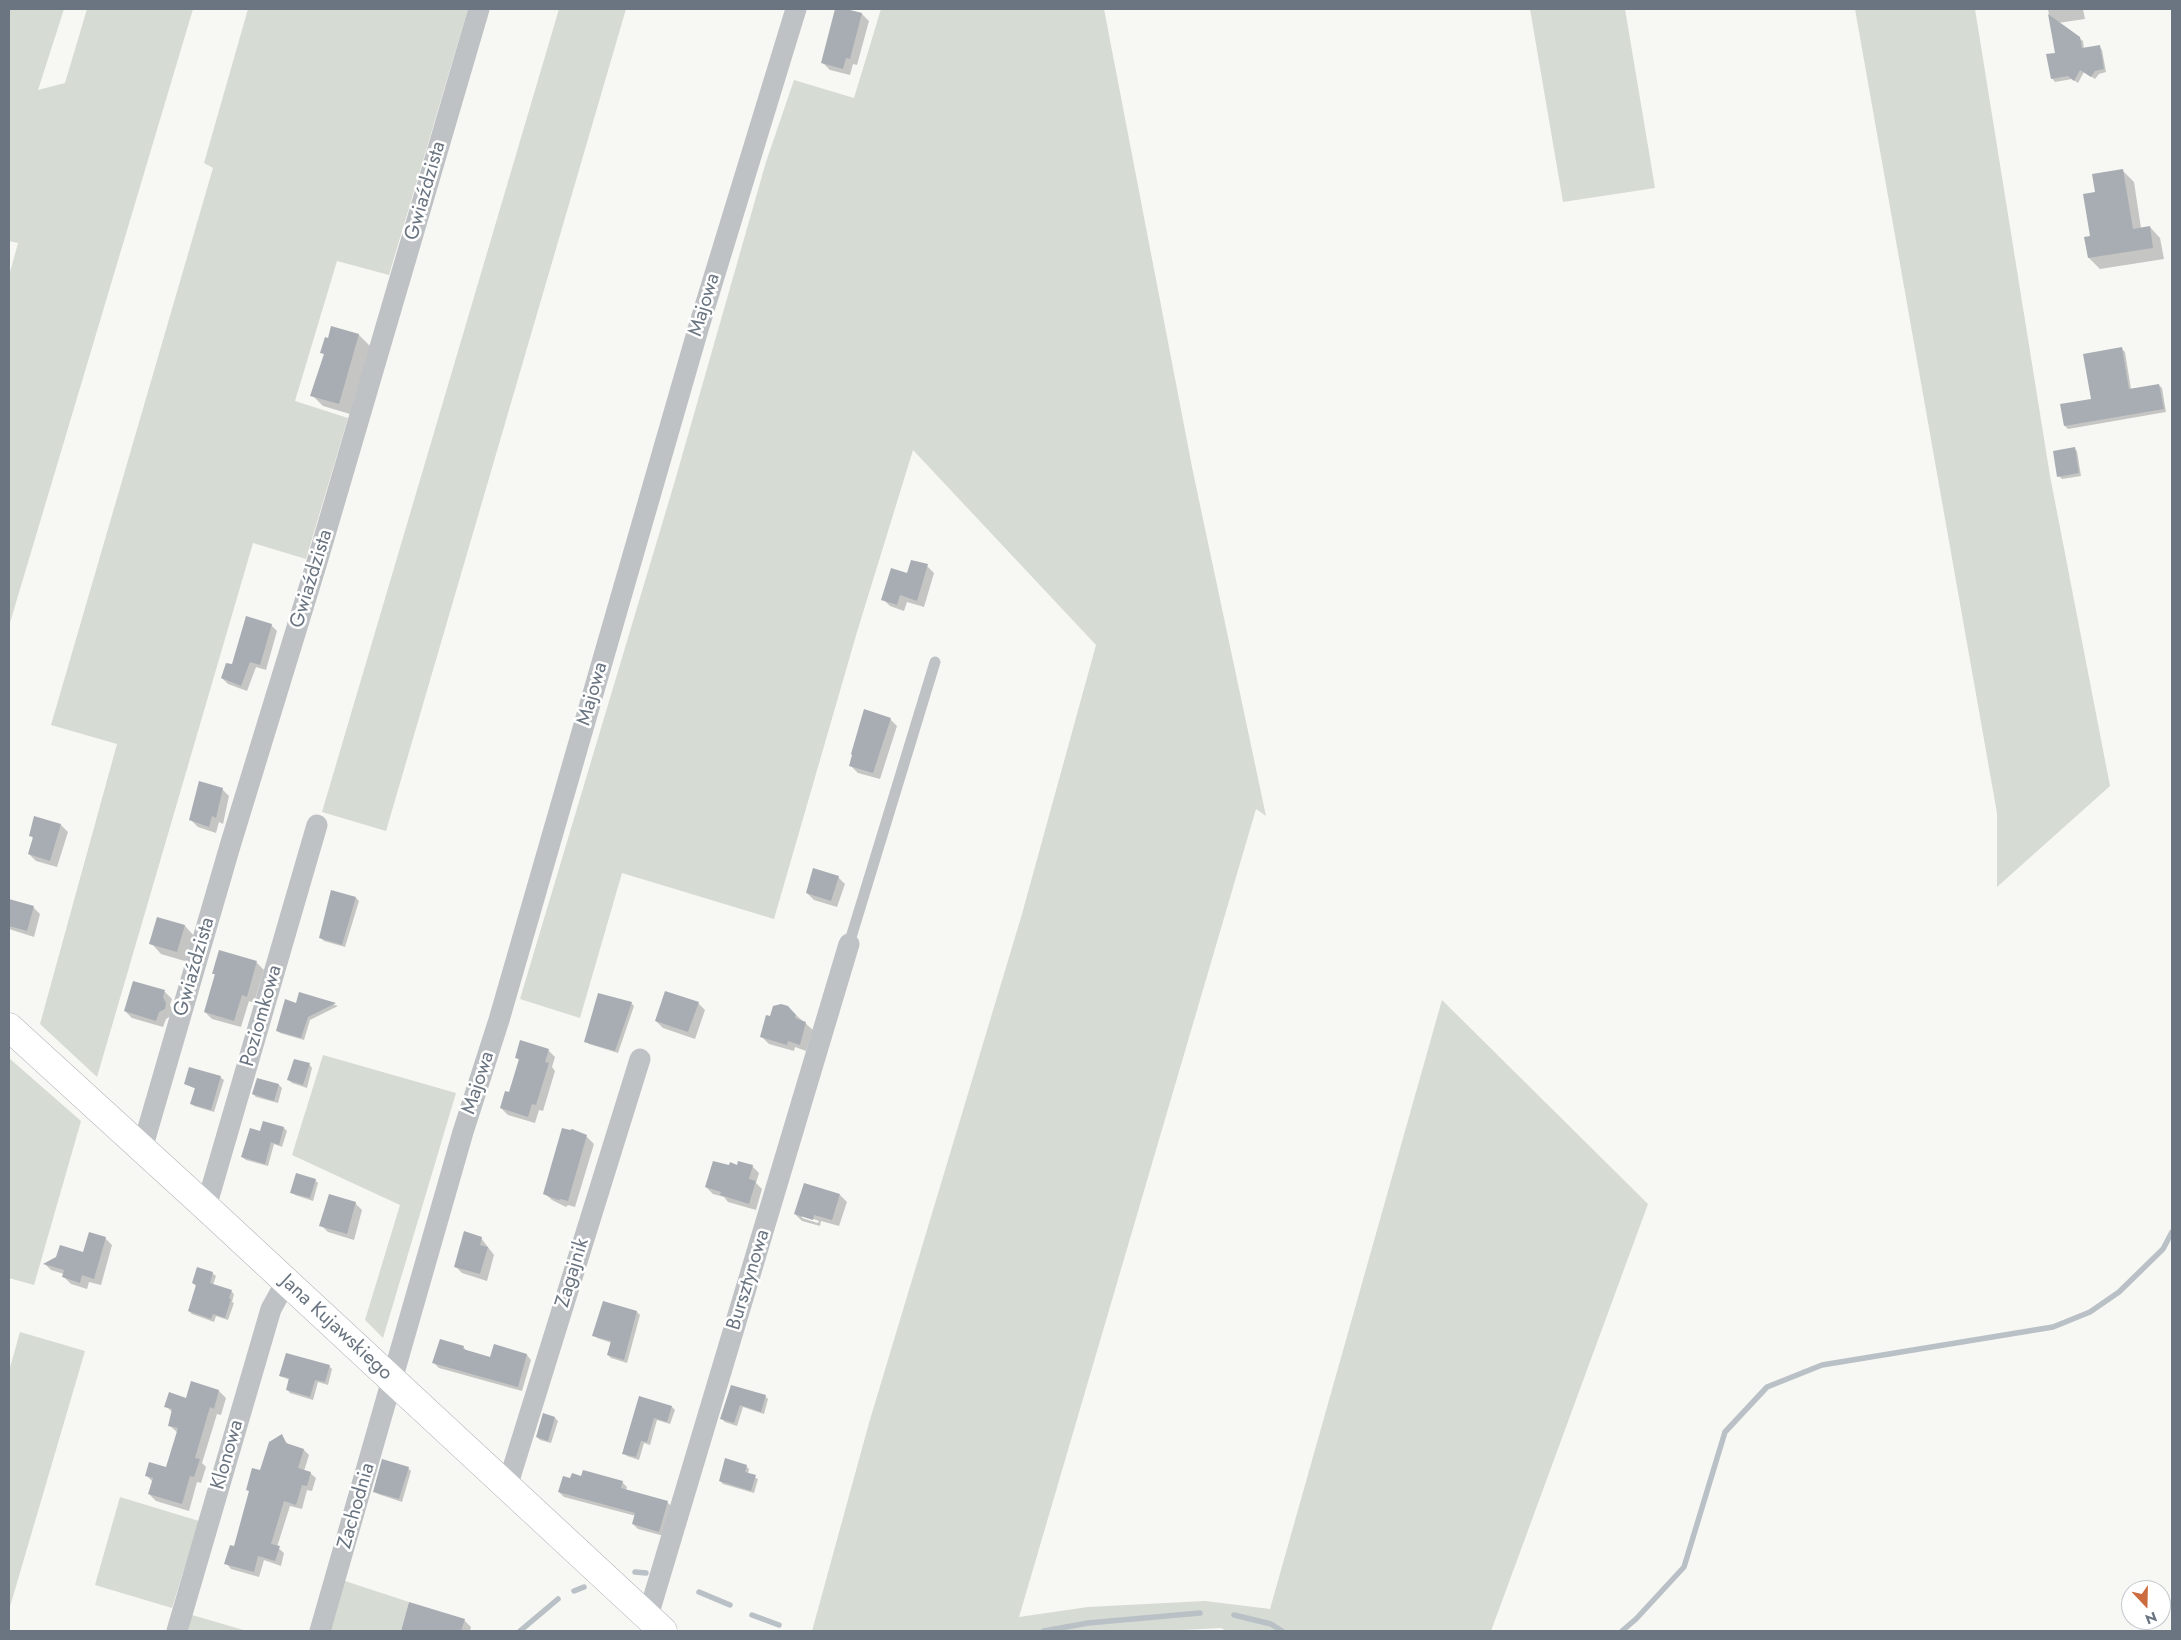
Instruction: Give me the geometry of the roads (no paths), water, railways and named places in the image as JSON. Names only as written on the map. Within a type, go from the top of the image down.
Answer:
[{"type":"main road","name":"Jana Kujawskiego","points":[[9,1027],[206,1207],[657,1627]]},
{"type":"street","name":"Gwiaździsta","points":[[142,1149],[230,846],[317,562],[479,9]]},
{"type":"street","name":"Majowa","points":[[392,1380],[463,1132],[499,1020],[699,326],[796,9]]},
{"type":"street","name":"Poziomkowa","points":[[206,1207],[318,825]]},
{"type":"street","name":"Bursztynowa","points":[[657,1627],[849,944]]},
{"type":"street","name":"Zagajnik","points":[[507,1487],[640,1059]]},
{"type":"street","name":"Klonowa","points":[[177,1631],[271,1309],[286,1282]]},
{"type":"street","name":"Zachodnia","points":[[320,1631],[392,1380]]},
{"type":"lane","points":[[849,944],[936,662]]},
{"type":"waterway","points":[[1622,1631],[1636,1619],[1684,1567],[1725,1432],[1767,1387],[1822,1365],[2053,1327],[2090,1312],[2119,1292],[2163,1249],[2172,1232]]},
{"type":"waterway","points":[[635,1572],[646,1573]]},
{"type":"waterway","points":[[574,1591],[584,1587]]},
{"type":"waterway","points":[[699,1592],[730,1605]]},
{"type":"waterway","points":[[520,1631],[558,1599]]},
{"type":"waterway","points":[[1044,1631],[1088,1623],[1200,1613]]},
{"type":"waterway","points":[[752,1615],[779,1625]]},
{"type":"waterway","points":[[1234,1615],[1271,1624],[1282,1631]]}]
